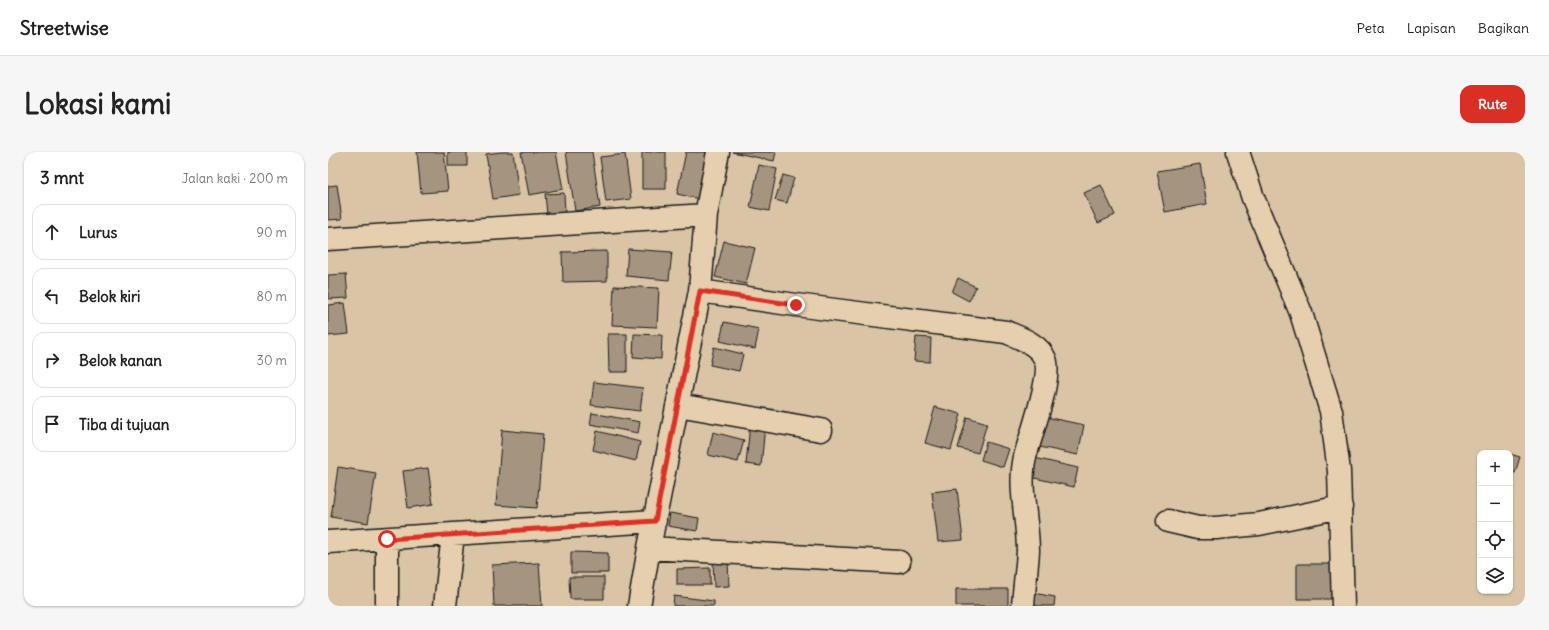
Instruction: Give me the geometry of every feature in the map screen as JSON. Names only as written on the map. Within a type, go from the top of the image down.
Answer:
[{"type":"street","points":[[639,606],[649,548],[700,291],[706,215],[718,152]]},
{"type":"street","points":[[1238,152],[1254,198],[1301,313],[1331,411],[1339,471],[1344,606]]},
{"type":"street","points":[[328,239],[706,215]]},
{"type":"street","points":[[700,291],[1006,332],[1037,347],[1046,359],[1046,373],[1043,395],[1032,428],[1023,466],[1028,551],[1024,606]]},
{"type":"street","points":[[678,405],[821,430]]},
{"type":"street","points":[[1168,521],[1198,528],[1216,528],[1259,524],[1341,507]]},
{"type":"street","points":[[328,542],[655,521]]},
{"type":"street","points":[[445,606],[453,534]]},
{"type":"street","points":[[387,539],[387,606]]},
{"type":"street","points":[[649,548],[899,562]]},
{"type":"building","points":[[417,152],[444,152],[448,191],[421,193]]},
{"type":"building","points":[[448,152],[467,152],[467,166],[448,166]]},
{"type":"building","points":[[513,152],[519,195],[493,199],[486,154]]},
{"type":"building","points":[[521,152],[556,152],[563,189],[529,195]]},
{"type":"building","points":[[566,152],[592,152],[600,207],[575,211]]},
{"type":"building","points":[[642,152],[666,152],[666,189],[642,189]]},
{"type":"building","points":[[686,152],[710,152],[700,199],[677,194]]},
{"type":"building","points":[[732,152],[776,152],[774,161]]},
{"type":"building","points":[[625,154],[631,199],[606,202],[600,157]]},
{"type":"building","points":[[1200,164],[1207,204],[1165,212],[1157,171]]},
{"type":"building","points":[[759,165],[777,169],[769,211],[750,207]]},
{"type":"building","points":[[783,175],[794,178],[787,203],[775,200]]},
{"type":"building","points":[[337,185],[342,219],[328,220],[328,186]]},
{"type":"building","points":[[1101,185],[1115,215],[1098,223],[1084,193]]},
{"type":"building","points":[[564,193],[565,213],[547,214],[545,194]]},
{"type":"building","points":[[724,241],[755,248],[746,284],[715,277]]},
{"type":"building","points":[[628,249],[672,252],[669,280],[626,276]]},
{"type":"building","points":[[607,251],[607,281],[563,282],[562,252]]},
{"type":"building","points":[[346,274],[348,298],[328,299],[328,275]]},
{"type":"building","points":[[958,278],[976,287],[969,301],[952,292]]},
{"type":"building","points":[[614,286],[659,288],[657,327],[612,325]]},
{"type":"building","points":[[345,303],[349,334],[328,336],[328,305]]},
{"type":"building","points":[[724,322],[759,329],[755,349],[720,341]]},
{"type":"building","points":[[608,334],[627,334],[627,372],[609,372]]},
{"type":"building","points":[[634,334],[662,335],[661,359],[633,357]]},
{"type":"building","points":[[916,337],[931,338],[930,362],[914,361]]},
{"type":"building","points":[[714,347],[743,354],[739,371],[710,365]]},
{"type":"building","points":[[594,382],[643,388],[640,411],[591,405]]},
{"type":"building","points":[[935,407],[961,414],[951,450],[925,443]]},
{"type":"building","points":[[592,413],[640,422],[638,433],[590,424]]},
{"type":"building","points":[[1041,416],[1084,425],[1078,455],[1035,446]]},
{"type":"building","points":[[967,417],[987,423],[978,453],[958,448]]},
{"type":"building","points":[[750,424],[765,426],[761,466],[746,464]]},
{"type":"building","points":[[502,430],[543,434],[537,508],[496,505]]},
{"type":"building","points":[[597,431],[640,442],[636,461],[593,450]]},
{"type":"building","points":[[713,432],[744,440],[738,462],[708,455]]},
{"type":"building","points":[[986,442],[1009,449],[1003,467],[981,460]]},
{"type":"building","points":[[1513,455],[1520,457],[1515,473],[1513,473]]},
{"type":"building","points":[[1030,457],[1078,468],[1074,487],[1026,476]]},
{"type":"building","points":[[338,467],[376,473],[368,523],[331,517]]},
{"type":"building","points":[[428,468],[433,504],[408,508],[403,471]]},
{"type":"building","points":[[957,489],[963,540],[938,542],[932,492]]},
{"type":"building","points":[[670,513],[699,518],[697,531],[668,526]]},
{"type":"building","points":[[571,552],[608,553],[608,573],[571,573]]},
{"type":"building","points":[[713,559],[728,559],[729,586],[714,587]]},
{"type":"building","points":[[539,563],[542,606],[494,606],[492,565]]},
{"type":"building","points":[[1297,564],[1337,564],[1337,599],[1297,599]]},
{"type":"building","points":[[710,568],[710,585],[677,585],[677,569]]},
{"type":"building","points":[[569,577],[604,577],[604,599],[570,599]]},
{"type":"building","points":[[956,589],[1008,589],[1008,606],[956,606]]},
{"type":"building","points":[[1028,592],[1055,597],[1054,606],[1025,606]]},
{"type":"building","points":[[674,596],[714,601],[714,606],[673,606]]},
{"type":"route","points":[[387,539],[655,521],[700,291],[796,305]]}]
